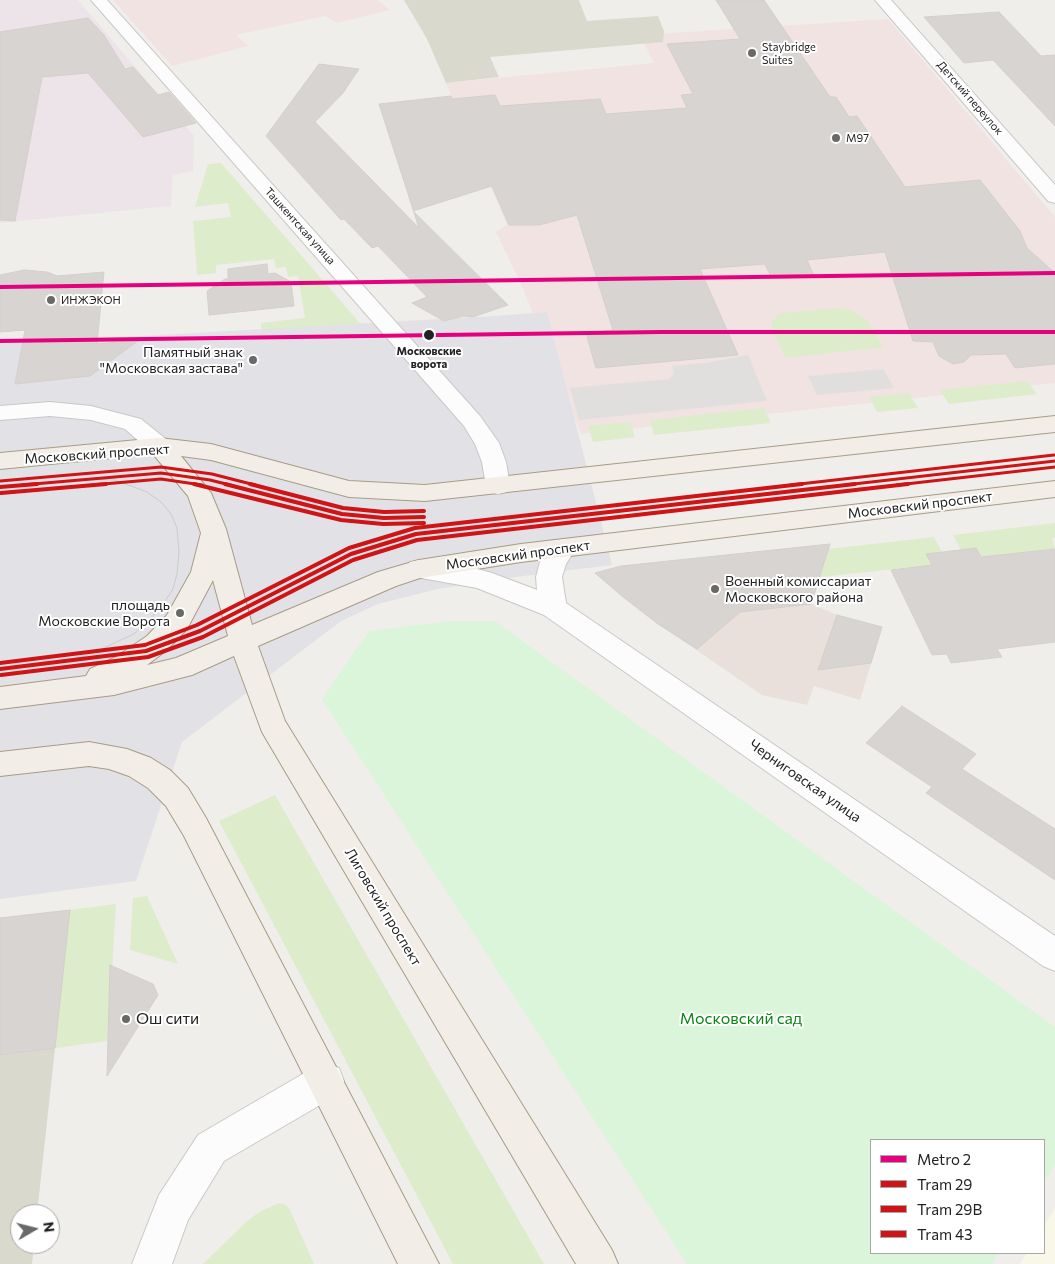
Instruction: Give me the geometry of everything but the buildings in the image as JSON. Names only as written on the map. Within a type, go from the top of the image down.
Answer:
[{"type":"main road","name":"Московский проспект","points":[[0,462],[159,446],[211,452],[349,489],[384,492],[425,492],[498,486],[1055,424]]},
{"type":"main road","points":[[43,693],[95,680],[126,665],[157,643],[177,622],[194,594],[204,572],[213,530],[199,493],[159,446]]},
{"type":"main road","name":"Московский проспект","points":[[0,698],[98,687],[182,667],[370,585],[419,569],[473,559],[1055,489]]},
{"type":"main road","name":"Лиговский проспект","points":[[213,530],[243,642],[276,730],[598,1264]]},
{"type":"main road","points":[[0,764],[81,755],[109,757],[127,761],[140,767],[159,779],[177,797],[195,827],[419,1264]]},
{"type":"street","name":"Ташкентская улица","points":[[99,0],[472,421],[486,443],[494,462],[498,486]]},
{"type":"street","name":"Детский переулок","points":[[883,0],[1055,198]]},
{"type":"street","points":[[0,413],[50,409],[91,413],[133,424],[159,446]]},
{"type":"street","points":[[554,608],[549,577],[554,562],[562,548]]},
{"type":"street","name":"Черниговская улица","points":[[419,569],[467,576],[510,590],[554,608],[1055,955]]},
{"type":"street","points":[[152,1264],[173,1209],[211,1148],[326,1081]]},
{"type":"shaded area","points":[[0,0],[78,0],[194,136],[193,171],[173,175],[171,206],[0,223]]},
{"type":"shaded area","points":[[113,0],[378,0],[390,10],[337,23],[325,16],[236,35],[248,46],[172,66]]},
{"type":"shaded area","points":[[404,0],[579,0],[587,21],[658,16],[664,31],[663,42],[490,57],[499,77],[446,83],[427,39]]},
{"type":"shaded area","points":[[888,19],[1055,217],[1055,383],[581,434],[522,286],[496,232],[507,225],[446,83],[654,63],[640,35]]},
{"type":"shaded area","name":"площадь Московские Ворота","points":[[547,312],[612,565],[438,589],[378,604],[341,621],[182,742],[136,881],[0,899],[0,344]]},
{"type":"shaded area","points":[[748,355],[767,401],[579,420],[570,388],[669,379],[674,374],[672,366],[706,363]]},
{"type":"shaded area","points":[[883,369],[894,388],[817,395],[808,376]]},
{"type":"shaded area","points":[[830,544],[812,604],[837,615],[882,627],[860,700],[814,686],[807,705],[762,695],[658,624],[604,580],[605,570],[621,566]]},
{"type":"shaded area","points":[[70,910],[38,1204],[10,1204],[10,1254],[33,1254],[32,1264],[0,1264],[0,918]]},
{"type":"shaded area","points":[[1055,1208],[1055,1264],[1020,1264],[1026,1254],[1045,1254],[1045,1224]]},
{"type":"green space","points":[[221,163],[392,360],[262,338],[261,323],[305,318],[298,276],[288,277],[286,267],[276,268],[274,259],[216,265],[216,273],[197,275],[193,221],[231,217],[228,203],[195,207],[208,164]]},
{"type":"green space","points":[[842,308],[852,310],[867,320],[883,347],[786,358],[772,330],[772,322],[777,316],[782,313]]},
{"type":"green space","points":[[1027,381],[1037,394],[949,404],[940,390]]},
{"type":"green space","points":[[909,393],[918,408],[877,412],[869,397]]},
{"type":"green space","points":[[764,408],[771,423],[654,435],[650,420]]},
{"type":"green space","points":[[630,422],[635,437],[593,442],[588,426]]},
{"type":"green space","points":[[1055,523],[1055,538],[1052,538],[1055,549],[981,557],[961,550],[953,535]]},
{"type":"green space","points":[[934,537],[942,552],[932,565],[820,577],[828,549]]},
{"type":"green space","name":"Московский сад","points":[[449,621],[495,621],[1055,1027],[1055,1165],[1045,1181],[1045,1139],[870,1139],[870,1254],[998,1254],[992,1264],[687,1264],[322,699],[369,631]]},
{"type":"green space","points":[[275,795],[544,1264],[453,1264],[219,821]]},
{"type":"green space","points":[[147,896],[178,964],[130,950],[133,898]]},
{"type":"green space","points":[[116,904],[108,1041],[55,1048],[70,910]]},
{"type":"green space","points":[[279,1203],[286,1205],[290,1210],[314,1264],[203,1264],[246,1222],[259,1212]]},
{"type":"tram line","name":"43","points":[[0,663],[145,645],[197,625],[349,548],[415,528],[1054,455]]},
{"type":"tram line","name":"29","points":[[0,669],[146,651],[200,631],[351,554],[416,534],[1055,461]]},
{"type":"tram line","name":"43","points":[[0,481],[161,467],[212,474],[343,508],[384,512],[424,511]]},
{"type":"tram line","name":"29В","points":[[1,675],[148,657],[203,637],[353,560],[417,540],[1055,467]]},
{"type":"tram line","name":"29","points":[[0,487],[161,473],[210,480],[342,514],[384,518],[424,517]]},
{"type":"tram line","points":[[54,663],[86,656],[134,634],[160,609],[173,589],[177,574],[179,552],[177,528],[171,514],[161,502],[147,492],[115,480],[78,479]]},
{"type":"tram line","name":"29В","points":[[1,493],[161,479],[209,486],[341,520],[383,524],[424,523]]},
{"type":"metro line","name":"2","points":[[0,287],[1055,273]]},
{"type":"metro line","name":"2","points":[[0,341],[661,332],[1055,332]]},
{"type":"place","name":"Staybridge Suites","points":[[752,53]]},
{"type":"place","name":"M97","points":[[836,138]]},
{"type":"place","name":"ИНЖЭКОН","points":[[51,300]]},
{"type":"place","name":"Московские ворота","points":[[429,335]]},
{"type":"place","name":"Памятный знак \"Московская застава\"","points":[[253,360]]},
{"type":"place","name":"Военный комиссариат Московского района","points":[[715,589]]},
{"type":"place","name":"площадь Московские Ворота","points":[[180,613]]},
{"type":"place","name":"Ош сити","points":[[126,1019]]}]
